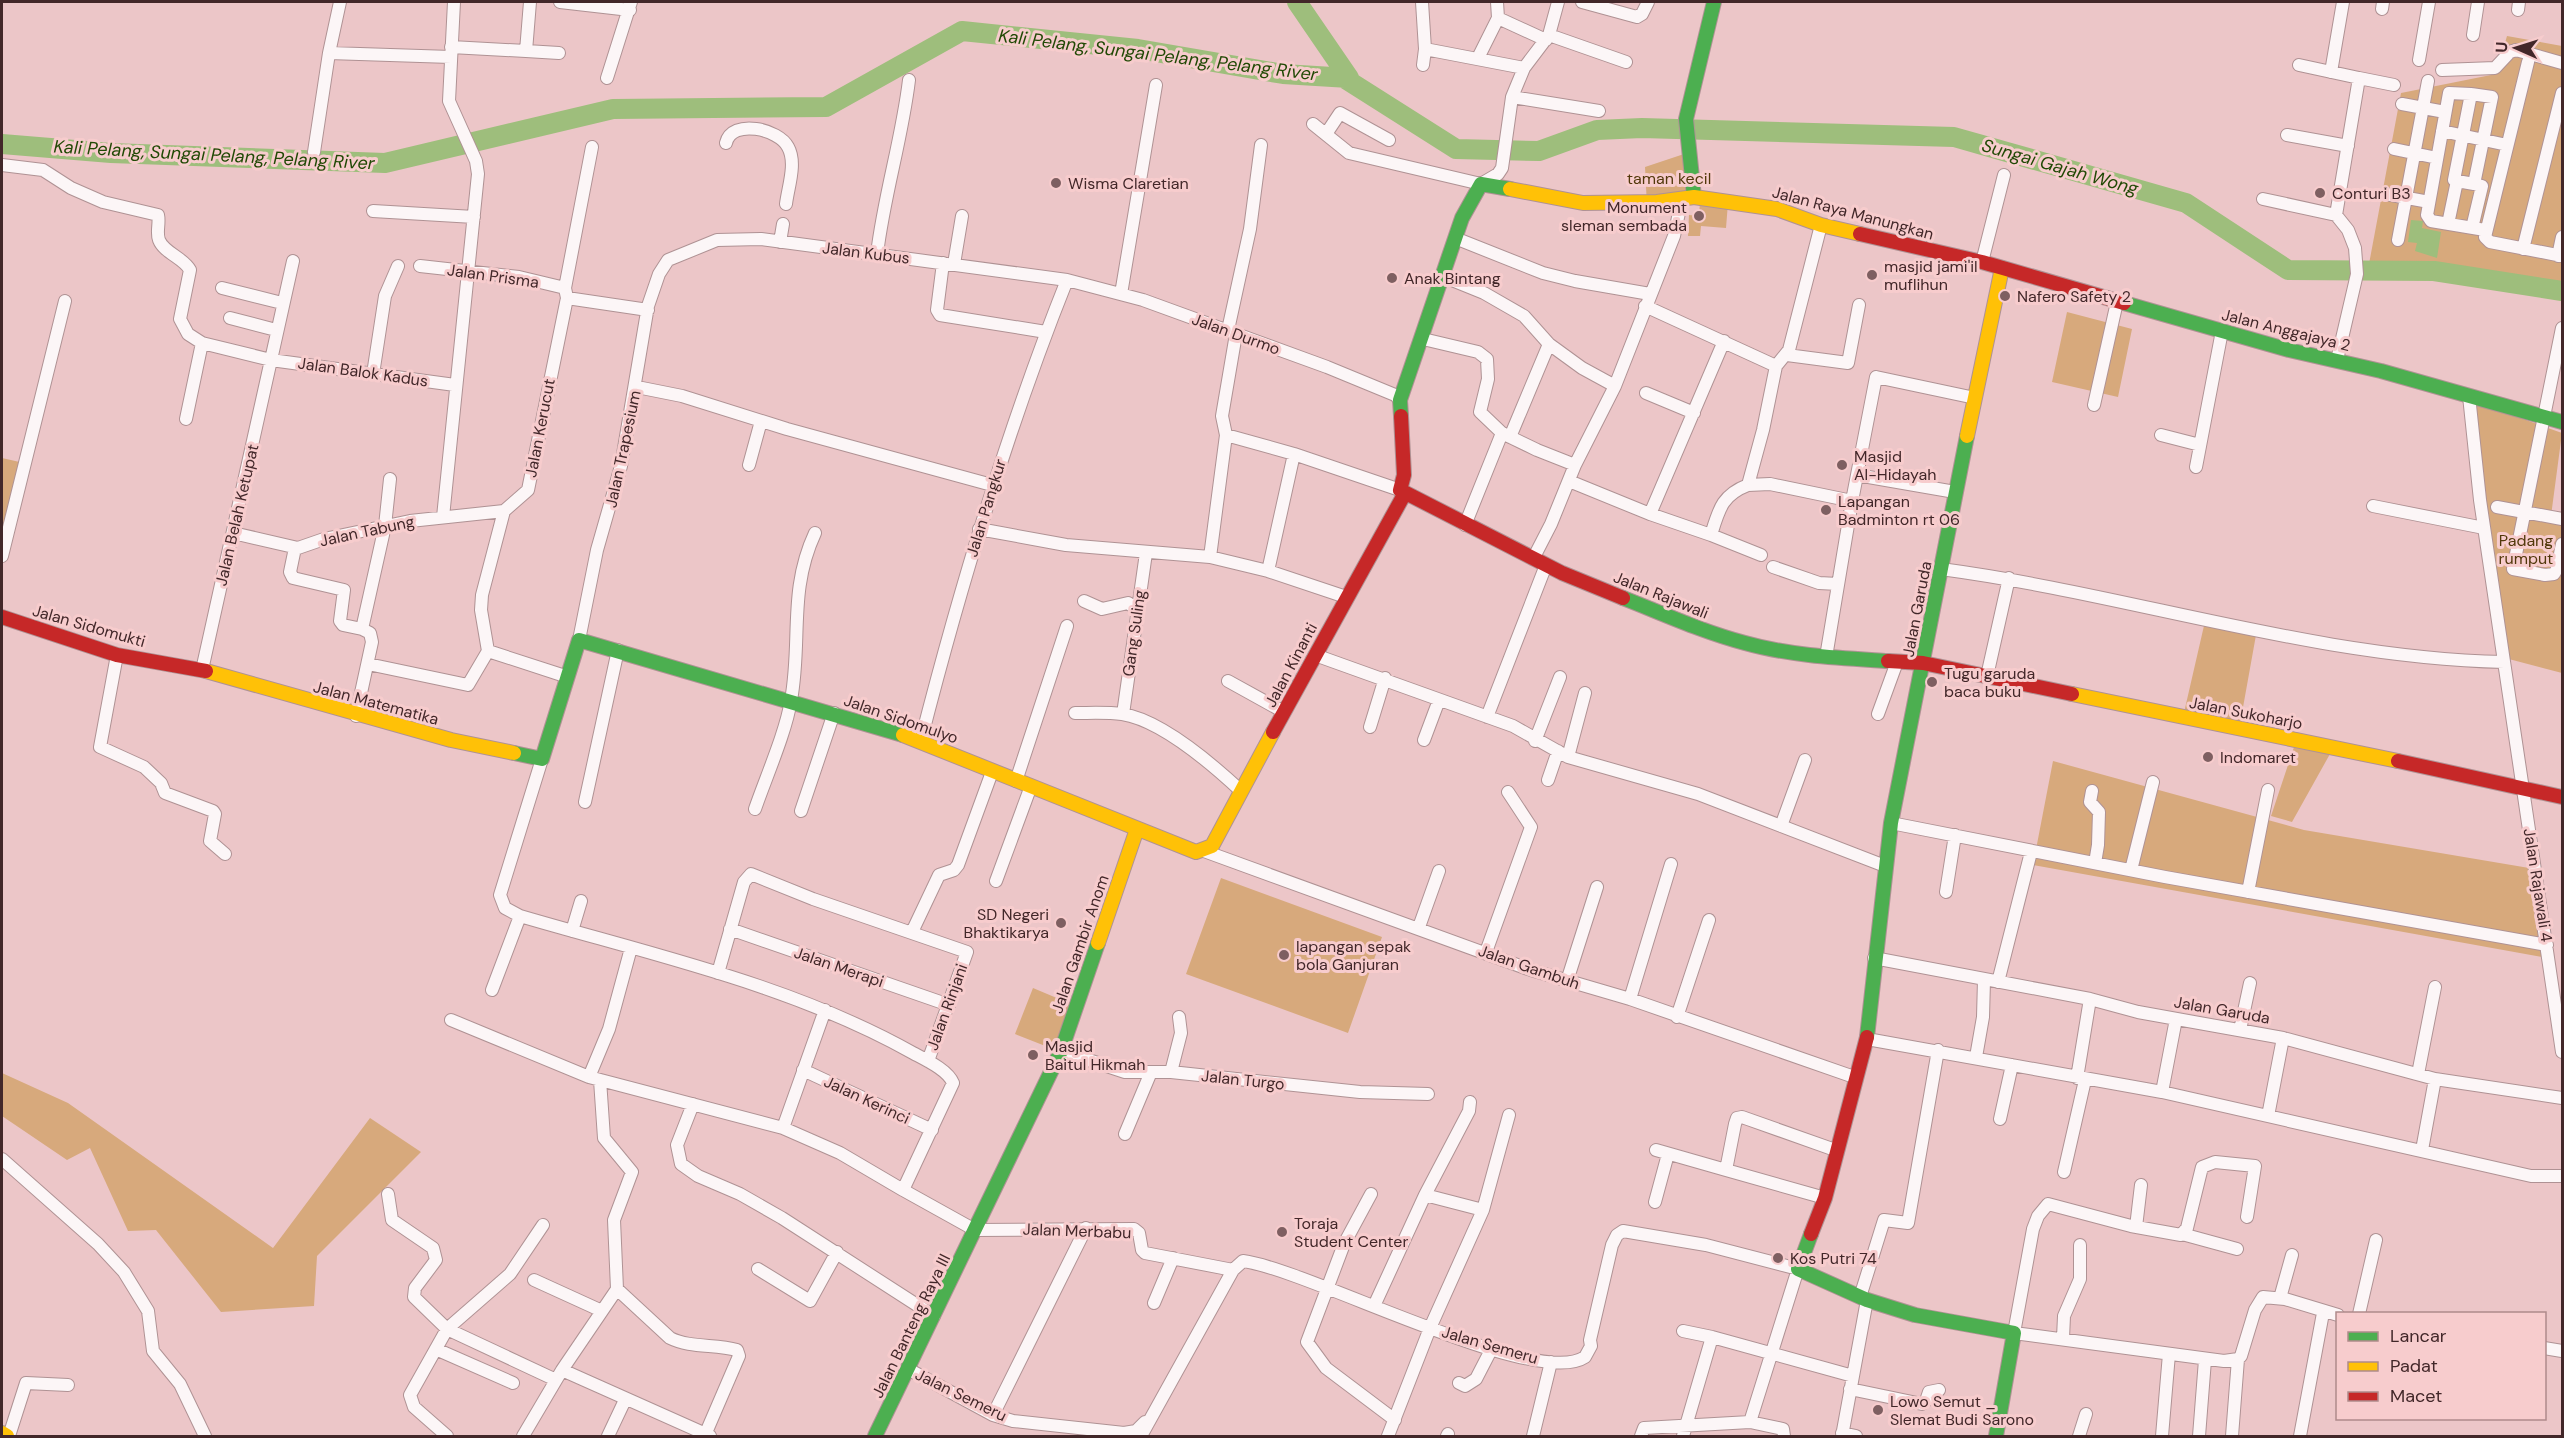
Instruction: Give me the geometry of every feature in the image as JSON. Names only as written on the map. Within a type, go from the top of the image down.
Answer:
[{"type":"main road","points":[[1688,198],[1686,119],[1714,2]]},
{"type":"main road","points":[[1403,492],[1400,400],[1423,339],[1466,208],[1481,184]]},
{"type":"main road","name":"Jalan Raya Manungkan","points":[[1481,184],[1583,203],[1657,202],[1688,198],[1777,209],[1821,225],[2002,268]]},
{"type":"main road","name":"Jalan Anggajaya 2","points":[[2002,268],[2289,350],[2337,360],[2544,419],[2562,422]]},
{"type":"main road","name":"Jalan Garuda","points":[[1798,1269],[1825,1198],[1867,1039],[1874,958],[1891,823],[1955,492],[2002,268]]},
{"type":"main road","name":"Jalan Rajawali","points":[[1403,492],[1540,562],[1707,632],[1772,649],[1826,657],[1923,663]]},
{"type":"main road","name":"Jalan Kinanti","points":[[1204,851],[1212,846],[1218,836],[1403,492]]},
{"type":"main road","name":"Jalan Sidomukti","points":[[2,617],[117,655],[202,670]]},
{"type":"main road","points":[[542,759],[579,640]]},
{"type":"main road","name":"Jalan Sidomulyo","points":[[579,640],[921,740],[992,772],[1190,851],[1204,851]]},
{"type":"main road","name":"Jalan Sukoharjo","points":[[1923,663],[2562,797]]},
{"type":"main road","name":"Jalan Matematika","points":[[202,670],[356,716],[451,740],[542,759]]},
{"type":"main road","name":"Jalan Gambir Anom","points":[[975,1230],[1061,1051],[1137,829]]},
{"type":"main road","name":"Jalan Banteng Raya III","points":[[875,1437],[975,1230]]},
{"type":"main road","points":[[1798,1269],[1863,1299],[1915,1315],[2014,1333],[1996,1437]]},
{"type":"main road","points":[[2,1433],[8,1437]]},
{"type":"street","points":[[314,152],[328,53],[340,2]]},
{"type":"street","points":[[443,517],[478,174],[476,161],[449,101],[454,2]]},
{"type":"street","points":[[526,51],[530,2]]},
{"type":"street","points":[[560,2],[631,6],[607,78]]},
{"type":"street","points":[[1422,2],[1425,50],[1423,65]]},
{"type":"street","points":[[1478,58],[1498,18],[1497,2]]},
{"type":"street","points":[[1313,124],[1344,149],[1481,184],[1500,171],[1512,97],[1524,68],[1548,37],[1558,2]]},
{"type":"street","points":[[1582,2],[1606,5],[1637,17],[1642,14],[1648,2]]},
{"type":"street","points":[[2331,72],[2343,2]]},
{"type":"street","points":[[2419,60],[2429,2]]},
{"type":"street","points":[[2473,34],[2478,2]]},
{"type":"street","points":[[1498,18],[1626,62]]},
{"type":"street","points":[[1425,50],[1524,68]]},
{"type":"street","points":[[2442,70],[2498,66],[2510,52],[2516,50],[2562,63]]},
{"type":"street","points":[[328,53],[526,51],[559,53]]},
{"type":"street","points":[[2528,62],[2485,237],[2490,243],[2560,256],[2562,237]]},
{"type":"street","points":[[2299,65],[2394,85]]},
{"type":"street","points":[[2336,215],[2359,78]]},
{"type":"street","points":[[877,255],[882,211],[905,112],[909,80]]},
{"type":"street","points":[[2398,240],[2428,81]]},
{"type":"street","points":[[1121,294],[1156,85]]},
{"type":"street","points":[[2474,184],[2492,97],[2449,93],[2429,202],[2429,220],[2486,230]]},
{"type":"street","points":[[2523,249],[2562,93]]},
{"type":"street","points":[[2448,224],[2471,94]]},
{"type":"street","points":[[1512,97],[1599,111]]},
{"type":"street","points":[[2402,104],[2445,112]]},
{"type":"street","points":[[1326,134],[1340,112],[1389,140]]},
{"type":"street","points":[[726,143],[732,132],[738,129],[772,133],[784,141],[792,159],[786,204]]},
{"type":"street","points":[[2442,131],[2507,145]]},
{"type":"street","points":[[2287,135],[2348,146]]},
{"type":"street","points":[[1210,557],[1226,435],[1222,416],[1232,332],[1262,145]]},
{"type":"street","name":"Jalan Kerucut","points":[[504,511],[528,490],[592,147]]},
{"type":"street","points":[[2394,149],[2437,158]]},
{"type":"street","points":[[2,165],[43,170],[71,189],[103,202],[158,215],[159,240],[190,270],[180,320],[188,333],[202,343],[186,418]]},
{"type":"street","points":[[1982,262],[2004,175]]},
{"type":"street","points":[[2434,177],[2482,186],[2472,228]]},
{"type":"street","points":[[2386,194],[2429,202]]},
{"type":"street","points":[[1487,717],[1575,465],[1605,411],[1688,198]]},
{"type":"street","points":[[2262,199],[2336,215],[2348,230],[2358,261],[2357,274],[2337,360]]},
{"type":"street","points":[[374,211],[474,217]]},
{"type":"street","points":[[962,216],[937,310],[940,315],[1046,332]]},
{"type":"street","points":[[780,242],[783,224]]},
{"type":"street","points":[[1748,484],[1763,430],[1776,366],[1787,355],[1821,225]]},
{"type":"street","points":[[1455,238],[1543,273],[1647,300],[1776,366]]},
{"type":"street","name":"Jalan Kubus","points":[[668,260],[717,240],[780,242],[1067,280]]},
{"type":"street","name":"Jalan Trapesium","points":[[579,640],[597,550],[621,466],[637,387],[640,351],[648,310],[659,274],[668,260]]},
{"type":"street","name":"Jalan Belah Ketupat","points":[[202,670],[292,261]]},
{"type":"street","points":[[373,374],[385,296],[398,266]]},
{"type":"street","name":"Jalan Prisma","points":[[420,266],[519,277],[599,303],[648,310]]},
{"type":"street","points":[[1442,276],[1484,293],[1524,316],[1549,344],[1582,368],[1615,386]]},
{"type":"street","name":"Jalan Durmo","points":[[1067,280],[1121,294],[1327,366],[1395,395],[1400,400]]},
{"type":"street","name":"Jalan Pangkur","points":[[921,740],[992,485],[1046,332],[1067,280]]},
{"type":"street","points":[[222,288],[282,303]]},
{"type":"street","points":[[2,556],[66,301]]},
{"type":"street","points":[[2094,405],[2116,302]]},
{"type":"street","points":[[1787,355],[1848,363],[1859,305]]},
{"type":"street","points":[[230,318],[276,330]]},
{"type":"street","points":[[2562,328],[2513,568],[2545,575],[2553,574],[2558,569],[2562,544]]},
{"type":"street","points":[[2196,467],[2222,331]]},
{"type":"street","points":[[1423,339],[1478,352],[1487,359],[1488,379],[1480,412],[1506,435],[1575,465]]},
{"type":"street","points":[[1650,514],[1724,341]]},
{"type":"street","name":"Jalan Balok Kadus","points":[[202,343],[271,360],[455,385]]},
{"type":"street","points":[[1465,525],[1549,344]]},
{"type":"street","points":[[1826,657],[1852,501],[1876,377],[1975,398]]},
{"type":"street","points":[[637,387],[682,396],[761,421],[992,485]]},
{"type":"street","points":[[1646,393],[1694,413]]},
{"type":"street","name":"Jalan Rajawali 4","points":[[2469,396],[2484,528],[2562,1052]]},
{"type":"street","points":[[749,465],[761,421]]},
{"type":"street","points":[[1226,435],[1294,454],[1403,492]]},
{"type":"street","points":[[2161,435],[2200,445]]},
{"type":"street","points":[[1268,571],[1294,454]]},
{"type":"street","points":[[1857,475],[1955,492]]},
{"type":"street","points":[[362,630],[385,526],[390,479]]},
{"type":"street","points":[[1569,481],[1761,555]]},
{"type":"street","points":[[1711,535],[1724,499],[1733,490],[1748,484],[1770,484],[1852,501]]},
{"type":"street","points":[[2373,506],[2484,528]]},
{"type":"street","points":[[2497,507],[2562,519]]},
{"type":"street","points":[[368,664],[468,685],[488,651],[481,604],[504,511]]},
{"type":"street","name":"Jalan Tabung","points":[[295,548],[324,539],[385,526],[504,511]]},
{"type":"street","points":[[979,529],[1066,545],[1210,557],[1268,571],[1346,597]]},
{"type":"street","points":[[233,533],[295,548],[290,572],[292,578],[344,590],[340,621],[344,625],[370,633],[372,638],[356,716]]},
{"type":"street","points":[[755,809],[791,701],[797,594],[807,550],[815,533]]},
{"type":"street","name":"Gang Suling","points":[[1123,714],[1146,553]]},
{"type":"street","points":[[1773,567],[1819,583],[1838,584]]},
{"type":"street","points":[[1941,569],[2009,578],[2308,639],[2380,650],[2504,662]]},
{"type":"street","points":[[1987,676],[2009,578]]},
{"type":"street","points":[[1084,601],[1102,609],[1128,603],[1138,610]]},
{"type":"street","points":[[1017,781],[1067,626]]},
{"type":"street","points":[[585,802],[618,650]]},
{"type":"street","points":[[488,651],[568,677]]},
{"type":"street","points":[[117,655],[100,747],[144,767],[161,783],[165,793],[213,812],[215,814],[210,841],[225,854]]},
{"type":"street","points":[[1315,655],[1385,678],[1513,726],[1535,741],[1563,754],[1698,794],[1885,866]]},
{"type":"street","points":[[1878,714],[1897,662]]},
{"type":"street","points":[[1535,741],[1560,677]]},
{"type":"street","points":[[1370,727],[1385,678]]},
{"type":"street","points":[[1228,681],[1284,712]]},
{"type":"street","points":[[1548,780],[1563,754],[1585,693]]},
{"type":"street","points":[[1424,740],[1439,700]]},
{"type":"street","points":[[1075,712],[1123,714],[1147,722],[1202,756],[1241,791]]},
{"type":"street","points":[[801,811],[834,713]]},
{"type":"street","points":[[542,759],[500,895],[505,908],[520,916],[718,973],[825,1010],[928,1062],[951,1078],[953,1083],[903,1190]]},
{"type":"street","points":[[1781,826],[1805,760]]},
{"type":"street","points":[[718,973],[744,882],[751,874],[813,899],[912,932],[939,875],[954,870],[958,865],[992,772]]},
{"type":"street","points":[[2131,870],[2153,782]]},
{"type":"street","points":[[996,881],[1031,786]]},
{"type":"street","points":[[2092,790],[2090,801],[2099,812],[2095,863]]},
{"type":"street","points":[[2248,892],[2268,790]]},
{"type":"street","points":[[1486,952],[1531,827],[1508,792]]},
{"type":"street","points":[[1891,823],[2031,852],[2547,945]]},
{"type":"street","points":[[1946,892],[1955,836]]},
{"type":"street","name":"Jalan Gambuh","points":[[1204,851],[1567,981],[1630,999],[1857,1078]]},
{"type":"street","points":[[1998,982],[2031,852]]},
{"type":"street","points":[[1630,999],[1671,864]]},
{"type":"street","points":[[1419,927],[1439,871]]},
{"type":"street","points":[[1567,981],[1597,887]]},
{"type":"street","points":[[572,931],[580,902]]},
{"type":"street","points":[[492,990],[520,916]]},
{"type":"street","points":[[1677,1017],[1709,920]]},
{"type":"street","name":"Jalan Merapi","points":[[730,929],[949,1005]]},
{"type":"street","name":"Jalan Rinjani","points":[[912,932],[967,952],[928,1062]]},
{"type":"street","points":[[523,1437],[559,1375],[617,1289],[614,1220],[632,1172],[603,1134],[594,1079],[631,948]]},
{"type":"street","name":"Jalan Garuda","points":[[1874,958],[2090,999],[2176,1019],[2283,1038],[2435,1079],[2562,1098]]},
{"type":"street","points":[[1976,1058],[1983,1017],[1984,980]]},
{"type":"street","points":[[2240,1030],[2250,983]]},
{"type":"street","points":[[2418,1074],[2435,987]]},
{"type":"street","points":[[2064,1172],[2077,1126],[2090,999]]},
{"type":"street","points":[[783,1128],[825,1010]]},
{"type":"street","points":[[1171,1071],[1181,1033],[1179,1017]]},
{"type":"street","points":[[2162,1092],[2176,1019]]},
{"type":"street","points":[[451,1020],[594,1079],[783,1128],[840,1153],[975,1230]]},
{"type":"street","points":[[2268,1116],[2283,1038]]},
{"type":"street","points":[[1867,1039],[2162,1092],[2531,1176],[2562,1176]]},
{"type":"street","points":[[1856,1437],[1842,1435],[1863,1299],[1884,1220],[1908,1223],[1938,1050]]},
{"type":"street","name":"Jalan Turgo","points":[[1061,1051],[1125,1072],[1171,1071],[1350,1091],[1428,1094]]},
{"type":"street","points":[[2000,1119],[2012,1065]]},
{"type":"street","name":"Jalan Kerinci","points":[[803,1070],[932,1130]]},
{"type":"street","points":[[1125,1134],[1151,1072]]},
{"type":"street","points":[[2422,1150],[2435,1079]]},
{"type":"street","points":[[1374,1306],[1425,1195],[1469,1111],[1470,1101]]},
{"type":"street","points":[[693,1104],[677,1144],[681,1164],[698,1176],[740,1194],[837,1252],[934,1316]]},
{"type":"street","points":[[1388,1437],[1430,1328],[1483,1210],[1509,1115]]},
{"type":"street","points":[[1726,1170],[1735,1124],[1739,1117],[1838,1151]]},
{"type":"street","points":[[1656,1150],[1825,1198]]},
{"type":"street","points":[[1655,1202],[1668,1154]]},
{"type":"street","points":[[2,1159],[98,1244],[124,1272],[148,1311],[153,1351],[164,1368],[180,1384],[205,1437]]},
{"type":"street","points":[[2182,1234],[2187,1227],[2202,1167],[2208,1163],[2255,1166],[2247,1217]]},
{"type":"street","points":[[2136,1227],[2141,1185]]},
{"type":"street","points":[[387,1194],[392,1220],[433,1248],[436,1260],[413,1293],[447,1329],[625,1400],[708,1436],[737,1362],[737,1350],[678,1342],[670,1338],[617,1289]]},
{"type":"street","points":[[1371,1194],[1344,1244],[1307,1338],[1307,1344],[1326,1368],[1395,1420]]},
{"type":"street","points":[[1425,1195],[1483,1210]]},
{"type":"street","points":[[2237,1249],[2182,1234],[2136,1227],[2048,1204],[2038,1216],[2033,1229],[2014,1333],[2063,1338],[2205,1360],[2238,1359]]},
{"type":"street","points":[[447,1437],[410,1400],[410,1395],[438,1350],[447,1329],[510,1274],[543,1225]]},
{"type":"street","points":[[993,1415],[1086,1228]]},
{"type":"street","name":"Jalan Merbabu","points":[[975,1230],[1134,1229],[1139,1233],[1143,1252],[1233,1270]]},
{"type":"street","name":"Jalan Semeru","points":[[1141,1437],[1233,1270],[1245,1261],[1326,1287],[1430,1328],[1492,1348],[1551,1362],[1580,1360],[1589,1350],[1612,1245],[1617,1235],[1623,1231],[1706,1245],[1798,1269]]},
{"type":"street","points":[[2359,1312],[2376,1240]]},
{"type":"street","points":[[2063,1338],[2064,1316],[2080,1279],[2080,1245]]},
{"type":"street","points":[[758,1269],[810,1300],[837,1252]]},
{"type":"street","points":[[2280,1298],[2292,1255]]},
{"type":"street","points":[[1154,1303],[1173,1258]]},
{"type":"street","points":[[1750,1422],[1798,1269]]},
{"type":"street","points":[[534,1280],[602,1311]]},
{"type":"street","points":[[2232,1437],[2238,1359],[2259,1300],[2268,1296],[2280,1298],[2336,1315]]},
{"type":"street","points":[[2300,1437],[2323,1312]]},
{"type":"street","points":[[1683,1331],[1712,1337],[1769,1360],[1922,1404],[1926,1401],[1929,1392],[1939,1390]]},
{"type":"street","points":[[1685,1431],[1712,1337]]},
{"type":"street","points":[[1459,1383],[1465,1386],[1476,1379],[1492,1348]]},
{"type":"street","points":[[2546,1348],[2562,1348]]},
{"type":"street","points":[[438,1350],[513,1383]]},
{"type":"street","points":[[2162,1437],[2169,1354]]},
{"type":"street","points":[[2199,1437],[2205,1360]]},
{"type":"street","points":[[1533,1437],[1551,1362]]},
{"type":"street","name":"Jalan Semeru","points":[[906,1373],[993,1415],[1013,1421],[1124,1432],[1136,1431],[1152,1416]]},
{"type":"street","points":[[8,1437],[26,1383],[68,1385]]},
{"type":"street","points":[[608,1437],[625,1400]]},
{"type":"street","points":[[2079,1437],[2086,1414]]},
{"type":"street","points":[[1641,1437],[1644,1428],[1671,1428],[1674,1424],[1685,1431],[1750,1422],[1783,1429],[1784,1437]]},
{"type":"green space","points":[[2507,36],[2562,46],[2562,291],[2369,264],[2401,93],[2496,74]]},
{"type":"green space","name":"taman kecil","points":[[1687,153],[1697,189],[1647,206],[1645,167]]},
{"type":"green space","name":"taman kecil","points":[[1700,201],[1728,203],[1726,228],[1701,226],[1700,236],[1688,236],[1689,215],[1699,216]]},
{"type":"green space","points":[[2067,312],[2132,329],[2118,397],[2052,382]]},
{"type":"green space","name":"Padang rumput","points":[[2467,399],[2562,433],[2551,516],[2562,518],[2562,673],[2505,658]]},
{"type":"green space","points":[[2,458],[24,463],[2,562]]},
{"type":"green space","points":[[2206,617],[2256,635],[2240,724],[2183,717]]},
{"type":"green space","points":[[2297,738],[2335,745],[2292,822],[2271,816]]},
{"type":"green space","points":[[2053,761],[2304,830],[2535,869],[2548,958],[2033,865]]},
{"type":"green space","name":"lapangan sepak bola Ganjuran","points":[[1221,878],[1382,937],[1348,1033],[1186,974]]},
{"type":"green space","points":[[1033,988],[1071,1004],[1053,1049],[1015,1034]]},
{"type":"green space","points":[[2,1073],[68,1103],[273,1248],[370,1118],[421,1152],[317,1256],[314,1306],[221,1312],[156,1230],[128,1231],[90,1148],[67,1160],[2,1116]]},
{"type":"shaded area","points":[[2411,220],[2423,221],[2422,228],[2441,232],[2437,258],[2415,251],[2417,243],[2408,242]]},
{"type":"waterway","name":"Kali Pelang, Sungai Pelang, Pelang River","points":[[2,144],[111,153],[385,163],[613,109],[826,107],[962,31],[1138,49],[1283,74],[1349,78],[1297,2]]},
{"type":"waterway","name":"Sungai Gajah Wong","points":[[1344,78],[1456,149],[1539,151],[1597,130],[1642,128],[1954,137],[2186,203],[2288,270],[2434,271],[2562,291]]},
{"type":"traffic: fast","points":[[1694,197],[1686,119],[1714,2]]},
{"type":"traffic: fast","points":[[1401,416],[1400,400],[1462,218],[1481,184],[1510,189]]},
{"type":"traffic: fast","points":[[2124,303],[2289,350],[2381,371],[2562,422]]},
{"type":"traffic: fast","points":[[1867,1037],[1891,823],[1967,436]]},
{"type":"traffic: fast","points":[[1623,598],[1714,634],[1762,647],[1816,656],[1888,661]]},
{"type":"traffic: fast","points":[[514,753],[542,759],[579,640],[903,735]]},
{"type":"traffic: fast","points":[[875,1436],[1061,1051],[1098,943]]},
{"type":"traffic: fast","points":[[1811,1234],[1798,1269],[1867,1300],[1915,1315],[2014,1333],[1996,1436]]},
{"type":"traffic: slow","points":[[1510,189],[1583,203],[1657,202],[1694,197],[1777,209],[1821,225],[1860,234]]},
{"type":"traffic: slow","points":[[1967,436],[2002,268]]},
{"type":"traffic: slow","points":[[206,671],[451,740],[514,753]]},
{"type":"traffic: slow","points":[[2072,694],[2398,761]]},
{"type":"traffic: slow","points":[[903,735],[1196,852],[1212,846],[1273,732]]},
{"type":"traffic: slow","points":[[1098,943],[1137,829]]},
{"type":"traffic: slow","points":[[2,1433],[7,1436]]},
{"type":"traffic: jam","points":[[1860,234],[1982,262],[2124,303]]},
{"type":"traffic: jam","points":[[1401,416],[1404,475],[1400,490],[1562,573],[1623,598]]},
{"type":"traffic: jam","points":[[1273,732],[1405,493]]},
{"type":"traffic: jam","points":[[2,617],[117,655],[206,671]]},
{"type":"traffic: jam","points":[[1888,661],[1923,663],[2072,694]]},
{"type":"traffic: jam","points":[[2398,761],[2562,797]]},
{"type":"traffic: jam","points":[[1811,1234],[1825,1198],[1867,1037]]},
{"type":"place","name":"Wisma Claretian","points":[[1056,183]]},
{"type":"place","name":"Conturi B3","points":[[2320,193]]},
{"type":"place","name":"Monument sleman sembada","points":[[1699,216]]},
{"type":"place","name":"masjid jami'il muflihun","points":[[1872,275]]},
{"type":"place","name":"Anak Bintang","points":[[1392,278]]},
{"type":"place","name":"Nafero Safety 2","points":[[2005,296]]},
{"type":"place","name":"Masjid Al-Hidayah","points":[[1842,465]]},
{"type":"place","name":"Lapangan Badminton rt 06","points":[[1826,510]]},
{"type":"place","name":"Tugu garuda baca buku","points":[[1932,682]]},
{"type":"place","name":"Indomaret","points":[[2208,757]]},
{"type":"place","name":"SD Negeri Bhaktikarya","points":[[1061,923]]},
{"type":"place","name":"lapangan sepak bola Ganjuran","points":[[1284,955]]},
{"type":"place","name":"Masjid Baitul Hikmah","points":[[1033,1055]]},
{"type":"place","name":"Toraja Student Center","points":[[1282,1232]]},
{"type":"place","name":"Kos Putri 74","points":[[1778,1258]]},
{"type":"place","name":"Lowo Semut _ Slemat Budi Sarono","points":[[1878,1410]]}]
